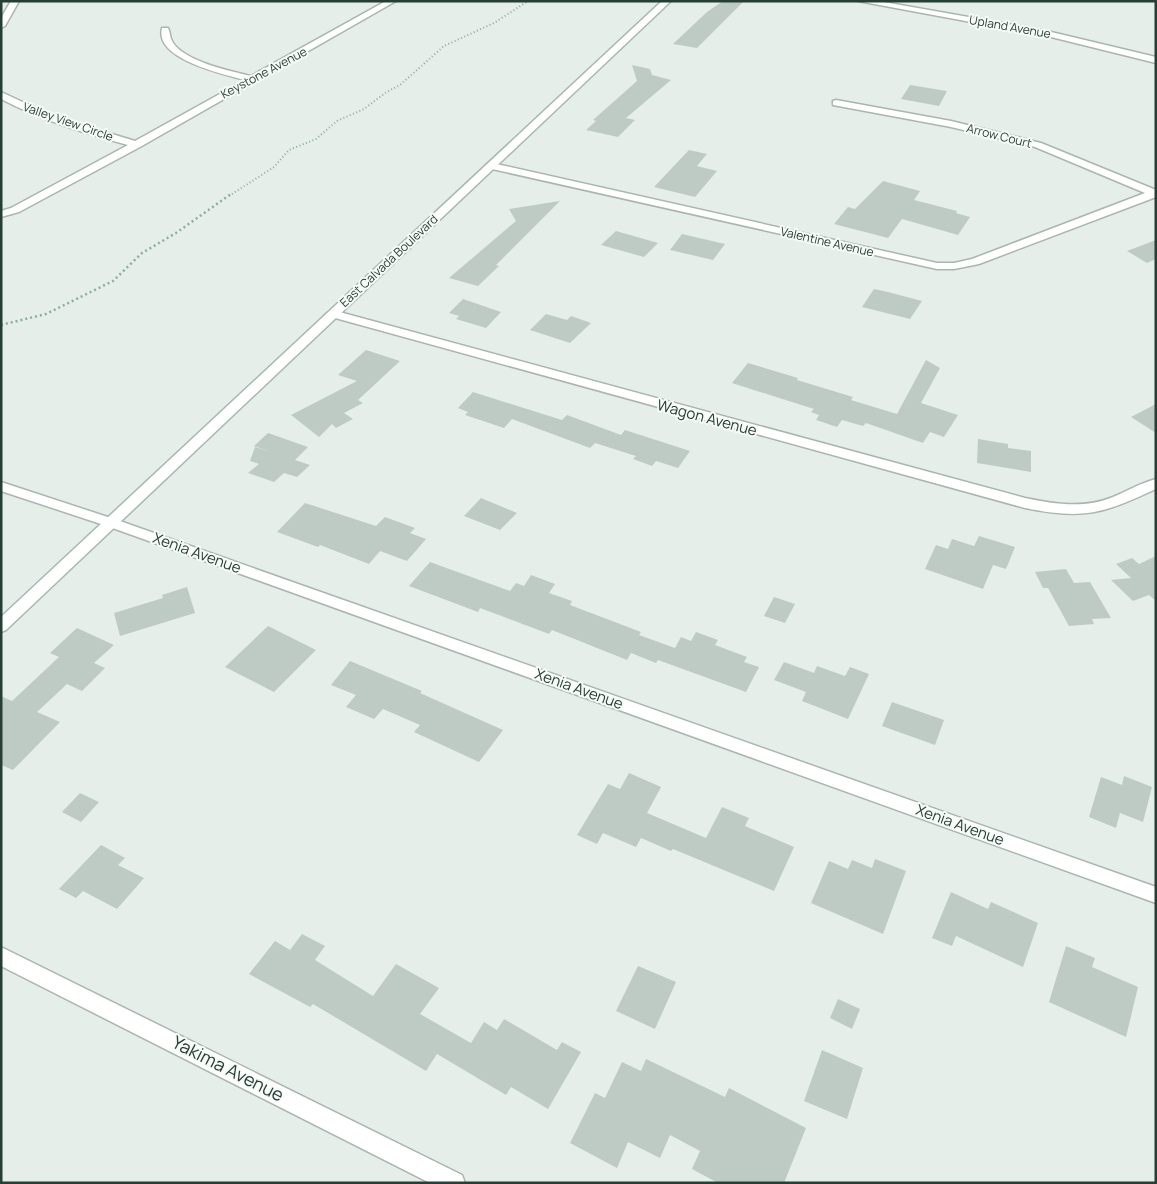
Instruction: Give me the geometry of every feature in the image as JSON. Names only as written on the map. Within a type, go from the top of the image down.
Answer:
[{"type":"street","points":[[1,26],[15,1]]},
{"type":"street","name":"Keystone Avenue","points":[[1,214],[23,205],[137,145],[392,1]]},
{"type":"street","name":"East Calvada Boulevard","points":[[1,626],[667,1]]},
{"type":"street","name":"Upland Avenue","points":[[862,1],[1075,39],[1156,60]]},
{"type":"street","points":[[165,30],[167,41],[188,59],[203,66],[251,79]]},
{"type":"street","name":"Valley View Circle","points":[[1,95],[18,105],[50,118],[96,134],[137,145]]},
{"type":"street","name":"Arrow Court","points":[[836,103],[951,124],[1029,143],[1064,155],[1155,193]]},
{"type":"street","name":"Valentine Avenue","points":[[492,166],[937,266],[954,266],[975,262],[1155,193]]},
{"type":"street","name":"Wagon Avenue","points":[[332,314],[1025,503],[1058,509],[1084,510],[1102,506],[1156,483]]},
{"type":"street","name":"Xenia Avenue","points":[[1,486],[112,523],[1156,895]]},
{"type":"street","name":"Yakima Avenue","points":[[1,956],[454,1183]]},
{"type":"path","points":[[1,325],[46,314],[113,281],[142,253],[176,233],[274,167],[289,150],[316,139],[337,121],[364,109],[385,93],[400,85],[444,46],[494,23],[528,1]]},
{"type":"building","points":[[723,1],[744,1],[697,48],[673,44],[707,12]]},
{"type":"building","points":[[632,65],[650,69],[652,75],[671,80],[626,118],[635,120],[618,137],[586,130],[596,121],[593,120],[637,81]]},
{"type":"building","points":[[910,85],[947,91],[939,106],[901,99]]},
{"type":"building","points":[[689,150],[707,154],[697,166],[717,171],[695,197],[654,187]]},
{"type":"building","points":[[883,181],[920,191],[914,200],[957,211],[956,213],[970,217],[958,235],[902,219],[888,238],[834,224],[848,207],[855,209]]},
{"type":"building","points":[[560,201],[496,265],[499,266],[478,286],[449,278],[516,221],[509,209]]},
{"type":"building","points":[[616,231],[658,243],[644,257],[601,245]]},
{"type":"building","points":[[682,234],[725,244],[713,260],[670,250]]},
{"type":"building","points":[[1156,240],[1156,259],[1147,263],[1127,251]]},
{"type":"building","points":[[874,289],[922,301],[910,319],[862,307]]},
{"type":"building","points":[[463,299],[501,312],[486,328],[456,319],[459,316],[449,313]]},
{"type":"building","points":[[546,314],[567,320],[571,316],[591,323],[570,343],[530,330]]},
{"type":"building","points":[[366,350],[400,361],[358,400],[363,403],[344,413],[353,419],[336,428],[332,424],[319,437],[291,415],[357,381],[338,375]]},
{"type":"building","points":[[926,360],[940,368],[921,403],[958,415],[944,437],[930,432],[923,443],[866,423],[863,426],[842,420],[837,427],[816,420],[819,415],[811,412],[814,409],[732,383],[748,363],[798,378],[797,380],[853,397],[851,400],[897,414]]},
{"type":"building","points":[[473,392],[562,420],[567,415],[621,435],[625,430],[690,451],[678,468],[656,461],[652,466],[633,459],[636,456],[595,443],[590,448],[512,419],[504,428],[465,415],[468,412],[458,408]]},
{"type":"building","points":[[1156,404],[1156,433],[1131,417]]},
{"type":"building","points":[[268,433],[308,447],[295,460],[310,465],[297,477],[284,473],[274,482],[248,473],[259,464],[250,461],[255,447],[271,452],[254,446]]},
{"type":"building","points":[[978,439],[1008,444],[1008,448],[1031,451],[1031,472],[977,463]]},
{"type":"building","points":[[481,498],[517,513],[500,530],[464,516]]},
{"type":"building","points":[[305,503],[376,526],[385,517],[415,528],[410,533],[426,539],[407,561],[380,551],[369,564],[320,545],[318,547],[277,532]]},
{"type":"building","points":[[979,536],[1015,547],[1006,569],[993,565],[983,589],[925,569],[936,545],[948,549],[952,539],[974,546]]},
{"type":"building","points":[[1156,556],[1156,601],[1149,595],[1133,601],[1111,580],[1131,578],[1116,564],[1132,558],[1139,564]]},
{"type":"building","points":[[430,562],[510,591],[516,583],[524,586],[531,575],[555,584],[549,593],[572,601],[570,605],[641,632],[639,635],[675,648],[681,637],[691,641],[696,632],[718,640],[715,645],[747,657],[744,662],[759,667],[746,692],[658,660],[656,663],[631,653],[627,660],[552,630],[549,634],[480,608],[478,612],[409,586]]},
{"type":"building","points":[[1066,569],[1074,583],[1090,582],[1111,618],[1092,619],[1094,624],[1069,626],[1048,588],[1043,588],[1035,572]]},
{"type":"building","points":[[187,587],[195,613],[120,636],[114,613],[163,598],[162,595]]},
{"type":"building","points":[[774,597],[795,604],[785,623],[764,616]]},
{"type":"building","points":[[268,626],[316,650],[274,692],[225,667]]},
{"type":"building","points":[[77,628],[114,645],[94,663],[105,668],[82,691],[67,684],[37,712],[60,722],[13,770],[1,765],[1,696],[12,701],[59,657],[50,653]]},
{"type":"building","points":[[350,661],[422,691],[420,693],[503,730],[479,762],[414,732],[420,725],[383,709],[374,719],[346,707],[356,695],[331,685]]},
{"type":"building","points":[[784,662],[814,673],[817,666],[845,676],[850,667],[869,674],[848,719],[802,701],[806,692],[774,680]]},
{"type":"building","points":[[892,702],[944,720],[935,745],[882,726]]},
{"type":"building","points":[[629,773],[661,787],[647,813],[706,838],[722,807],[749,818],[745,826],[794,847],[774,891],[673,849],[671,851],[641,838],[636,847],[603,833],[597,844],[577,835],[608,784],[620,789]]},
{"type":"building","points":[[1124,776],[1152,787],[1143,822],[1120,813],[1116,828],[1089,817],[1101,777],[1122,785]]},
{"type":"building","points":[[80,793],[99,802],[81,822],[62,812]]},
{"type":"building","points":[[101,845],[125,858],[118,865],[144,878],[117,909],[83,891],[76,898],[59,889]]},
{"type":"building","points":[[875,859],[906,871],[883,934],[811,903],[829,861],[848,869],[852,860],[872,868]]},
{"type":"building","points":[[951,892],[988,909],[991,902],[1038,923],[1023,967],[956,936],[952,946],[932,938]]},
{"type":"building","points":[[302,934],[325,946],[315,960],[373,996],[396,964],[439,988],[420,1014],[471,1043],[484,1022],[497,1030],[504,1019],[557,1050],[562,1042],[581,1052],[548,1109],[511,1087],[506,1095],[437,1054],[426,1071],[313,1004],[310,1007],[249,974],[275,941],[290,950]]},
{"type":"building","points":[[1066,946],[1095,958],[1092,967],[1138,987],[1126,1037],[1049,1002]]},
{"type":"building","points":[[638,966],[676,982],[655,1029],[616,1011]]},
{"type":"building","points":[[838,999],[860,1009],[852,1029],[830,1018]]},
{"type":"building","points":[[822,1050],[863,1068],[847,1119],[804,1101]]},
{"type":"building","points":[[646,1059],[725,1097],[729,1088],[806,1128],[784,1183],[718,1183],[692,1169],[700,1151],[670,1135],[660,1158],[628,1142],[617,1168],[570,1143],[595,1093],[605,1098],[622,1062],[641,1071]]}]
